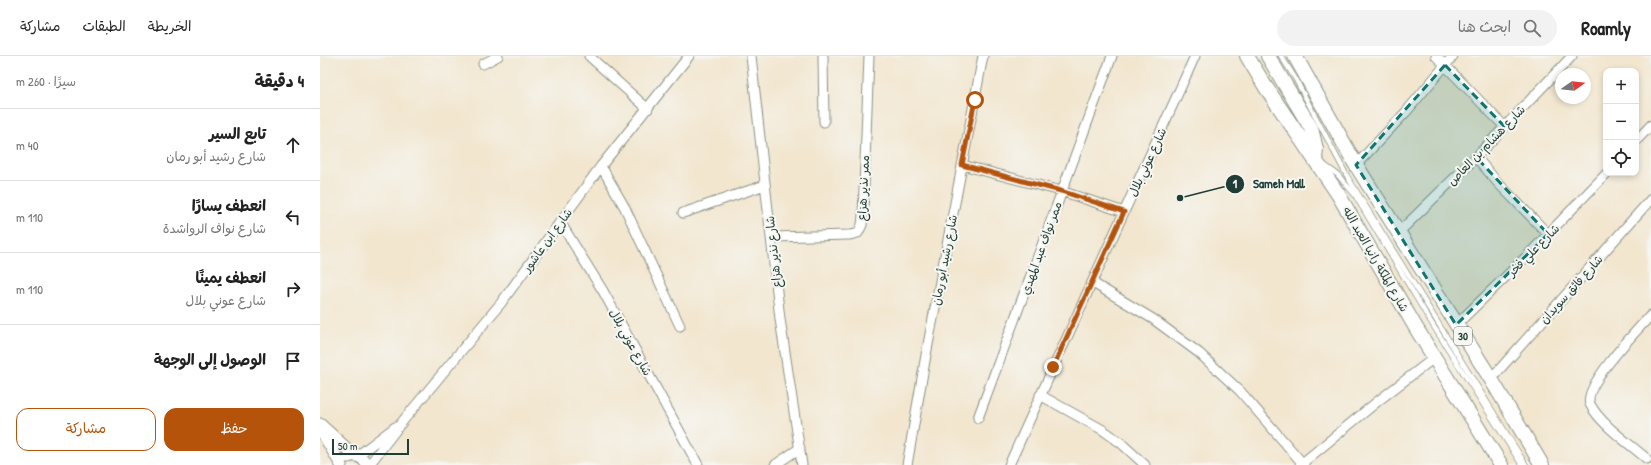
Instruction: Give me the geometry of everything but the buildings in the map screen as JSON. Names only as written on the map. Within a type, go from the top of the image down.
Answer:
[{"type":"main road","name":"شارع الملكة رانيا العبد الله","points":[[1246,56],[1269,93],[1315,158],[1338,194],[1434,358],[1501,465]]},
{"type":"main road","points":[[1268,56],[1312,128],[1316,149],[1315,158]]},
{"type":"main road","name":"30","points":[[1297,57],[1356,166],[1491,379],[1542,465]]},
{"type":"street","points":[[482,64],[498,56]]},
{"type":"street","points":[[589,56],[648,109]]},
{"type":"street","name":"شارع ابن عاشور","points":[[368,465],[501,303],[601,166],[689,56]]},
{"type":"street","name":"شارع نذير هزاع","points":[[751,56],[780,319],[802,465]]},
{"type":"street","points":[[824,56],[824,122]]},
{"type":"street","name":"ممر نذير هزاع","points":[[772,238],[850,235],[858,232],[860,229],[863,215],[869,56]]},
{"type":"street","name":"شارع رشيد أبو رمان","points":[[907,465],[926,355],[983,56]]},
{"type":"street","name":"ممر نواف عبد المهدي","points":[[978,418],[1112,56]]},
{"type":"street","name":"شارع عوني بلال","points":[[1009,465],[1195,56]]},
{"type":"street","points":[[1436,56],[1504,126]]},
{"type":"street","points":[[1356,166],[1387,133],[1453,56]]},
{"type":"street","name":"شارع هشام بن العاص","points":[[1398,233],[1476,157],[1572,56]]},
{"type":"street","points":[[1637,140],[1651,125]]},
{"type":"street","points":[[1476,157],[1548,234]]},
{"type":"street","points":[[962,165],[1061,191],[1124,212]]},
{"type":"street","points":[[601,166],[624,208],[680,326]]},
{"type":"street","name":"شارع علي فخر","points":[[1456,325],[1604,176]]},
{"type":"street","points":[[683,213],[765,185]]},
{"type":"street","name":"شارع فائق سويدان","points":[[1491,379],[1651,199]]},
{"type":"street","name":"شارع عوني بلال","points":[[560,222],[606,297],[698,465]]},
{"type":"street","points":[[1093,283],[1153,319],[1200,353],[1240,391],[1303,464],[1378,401],[1434,358]]},
{"type":"street","points":[[1647,459],[1600,417],[1589,403],[1588,397],[1596,380],[1651,315]]},
{"type":"street","points":[[1040,395],[1103,430],[1121,443],[1145,465]]},
{"type":"street","name":"شارع ابن عاشور","points":[[356,456],[402,422]]},
{"type":"street","points":[[320,424],[356,456],[364,460],[368,465]]},
{"type":"street","points":[[320,429],[342,465],[346,459],[356,456]]},
{"type":"street","points":[[775,465],[800,448]]},
{"type":"lane","points":[[1281,56],[1309,104],[1347,176],[1432,316],[1526,465]]},
{"type":"lane","points":[[1315,158],[1337,174],[1355,195],[1428,319],[1522,465]]},
{"type":"highlighted area","points":[[1445,65],[1504,126],[1476,157],[1548,234],[1456,325],[1356,165]]},
{"type":"place","name":"Sameh Mall","points":[[1180,198]]},
{"type":"route","points":[[975,100],[962,165],[1061,191],[1124,212],[1093,283],[1053,367]]}]
